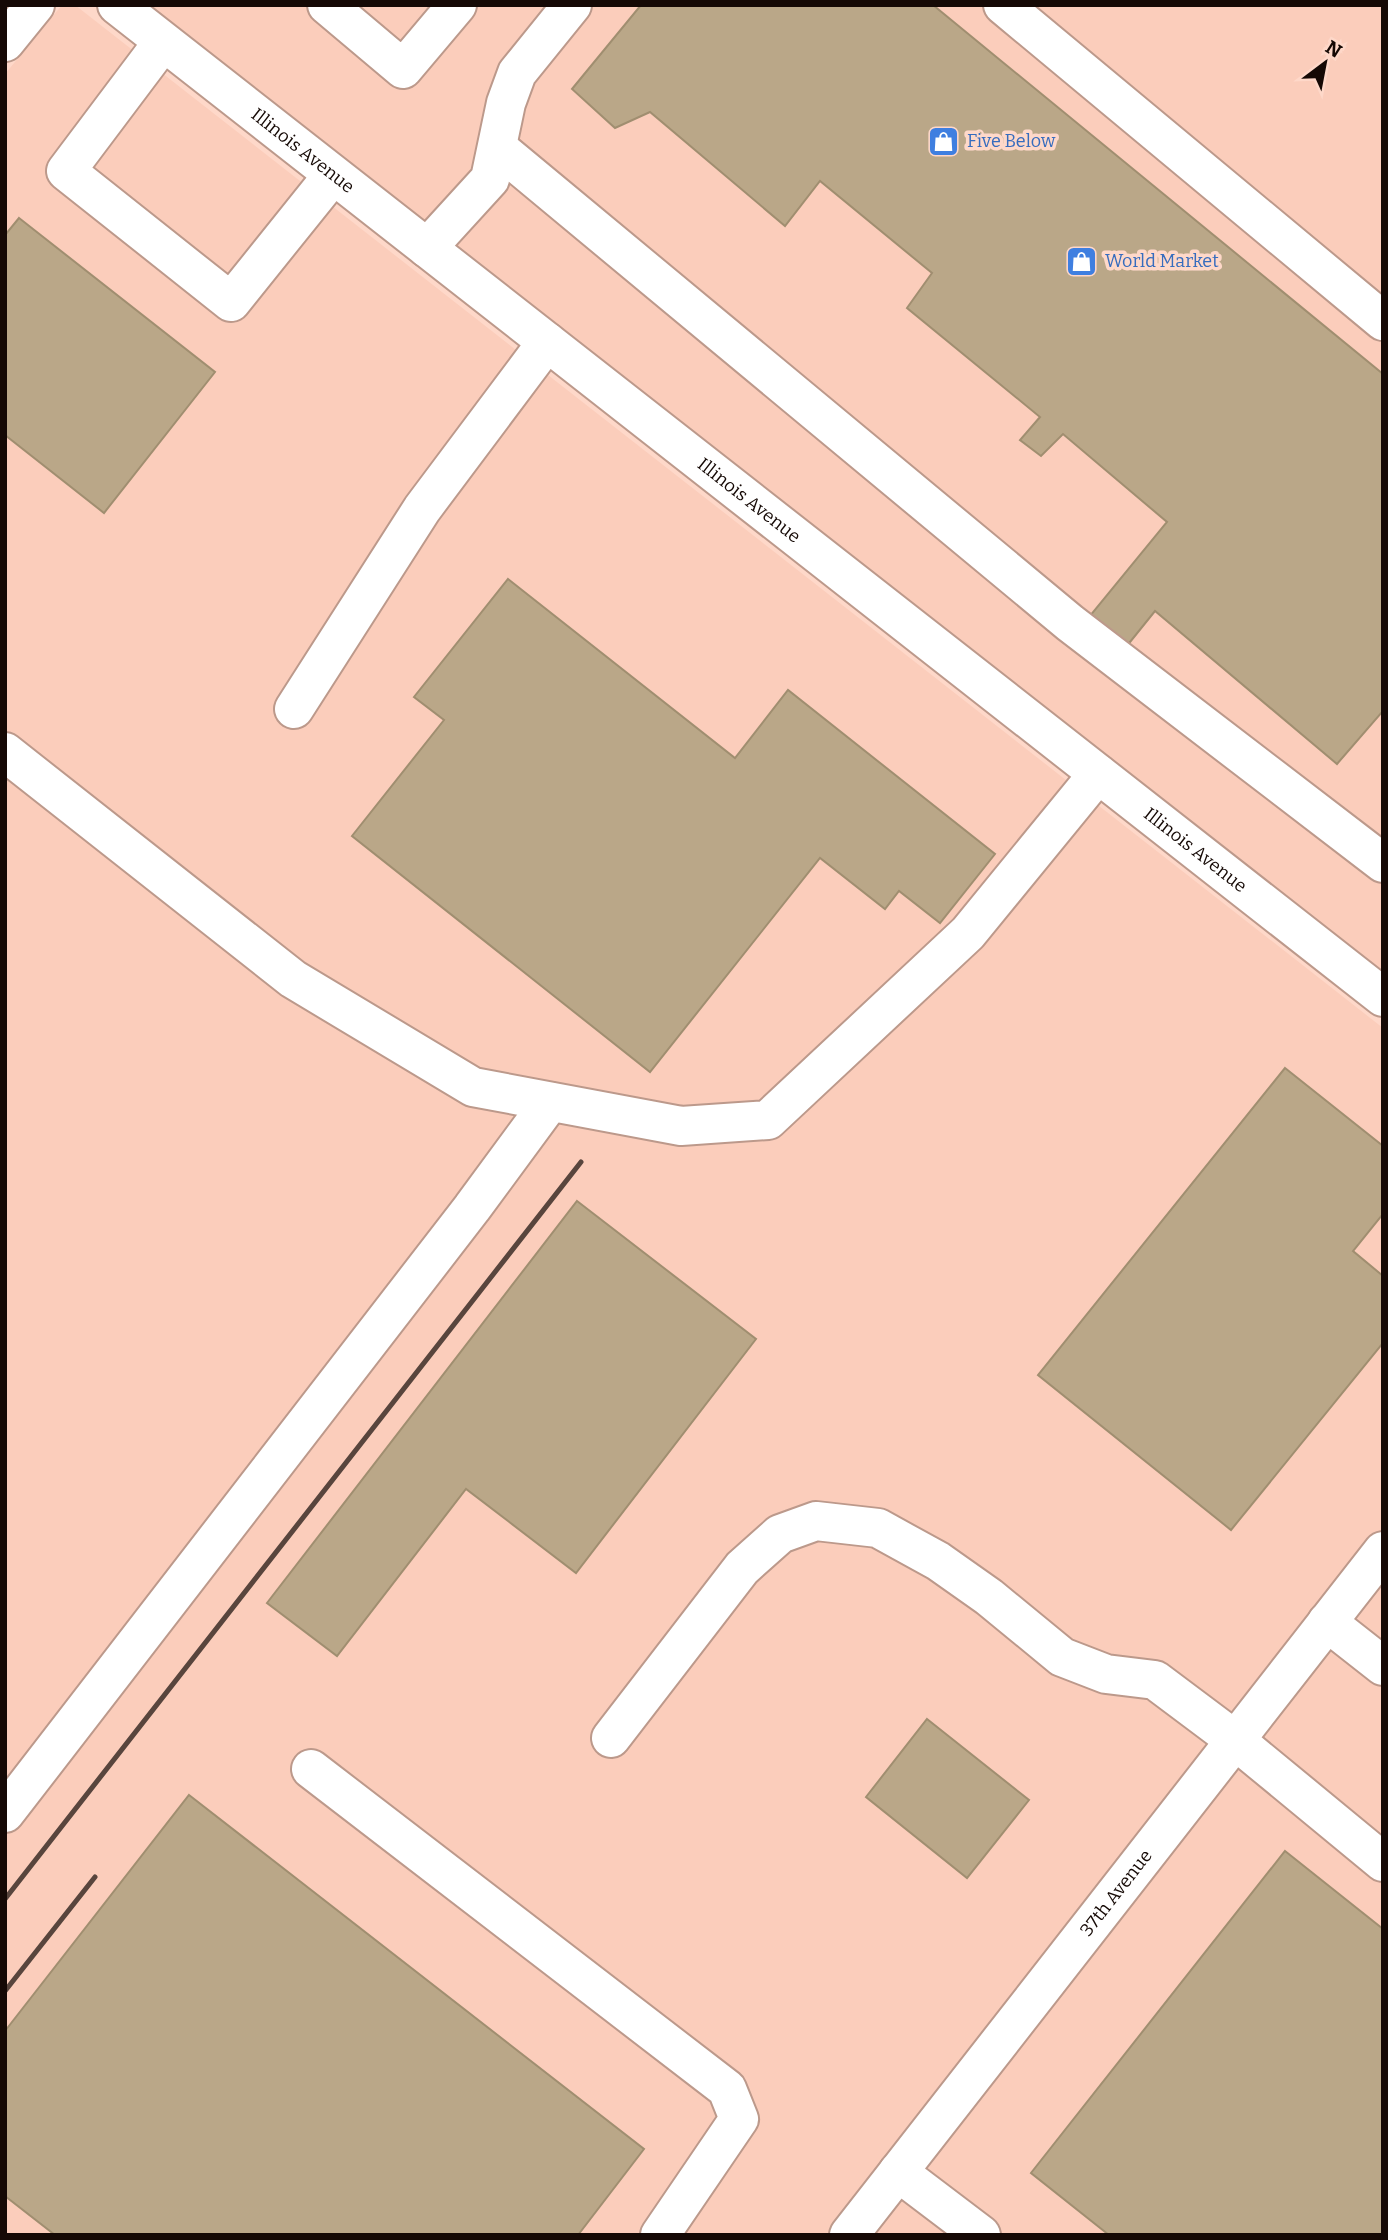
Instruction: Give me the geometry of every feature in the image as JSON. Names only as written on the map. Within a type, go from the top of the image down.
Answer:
[{"type":"street","points":[[5,42],[35,5]]},
{"type":"street","name":"Illinois Avenue","points":[[117,5],[1383,996]]},
{"type":"street","points":[[327,5],[403,69],[457,5]]},
{"type":"street","points":[[427,248],[490,179],[506,103],[516,73],[572,5]]},
{"type":"street","points":[[1003,5],[1383,321]]},
{"type":"street","points":[[163,41],[66,171],[231,302],[333,175]]},
{"type":"street","points":[[498,148],[1070,623],[1383,863]]},
{"type":"street","points":[[294,709],[422,509],[547,342]]},
{"type":"street","points":[[5,752],[293,979],[473,1087],[681,1126],[768,1120],[968,933],[1098,774]]},
{"type":"street","points":[[5,1813],[472,1209],[550,1102]]},
{"type":"street","points":[[611,1738],[742,1568],[780,1534],[816,1521],[878,1528],[938,1562],[989,1597],[1062,1657],[1107,1674],[1155,1681],[1235,1740],[1383,1862]]},
{"type":"street","name":"37th Avenue","points":[[849,2235],[1383,1551]]},
{"type":"street","points":[[1327,1622],[1383,1666]]},
{"type":"street","points":[[311,1769],[727,2090],[739,2119],[660,2235]]},
{"type":"street","points":[[898,2172],[981,2235]]},
{"type":"shaded area","points":[[62,5],[75,5],[1383,1028],[1383,2235],[5,2235],[5,74]]},
{"type":"shaded area","points":[[144,5],[1383,5],[1383,976]]},
{"type":"building","points":[[641,5],[933,5],[1383,374],[1383,711],[1337,764],[1155,611],[1126,647],[1089,617],[1167,522],[1063,434],[1041,456],[1020,440],[1040,417],[907,308],[932,273],[820,181],[785,226],[650,112],[615,128],[572,89]]},
{"type":"building","points":[[19,218],[215,372],[104,513],[5,435],[5,235]]},
{"type":"building","points":[[508,579],[735,758],[788,690],[995,854],[940,923],[899,891],[885,909],[820,858],[650,1072],[352,836],[444,720],[414,697]]},
{"type":"building","points":[[1285,1068],[1383,1146],[1383,1214],[1353,1251],[1383,1276],[1383,1343],[1231,1530],[1038,1375]]},
{"type":"building","points":[[577,1201],[756,1339],[576,1573],[466,1489],[337,1656],[267,1603]]},
{"type":"building","points":[[927,1719],[1029,1800],[967,1878],[866,1797]]},
{"type":"building","points":[[189,1795],[644,2149],[578,2235],[55,2235],[5,2196],[5,2031]]},
{"type":"building","points":[[1285,1851],[1383,1929],[1383,2235],[1109,2235],[1031,2173]]},
{"type":"railway","points":[[5,1899],[581,1162]]},
{"type":"railway","points":[[5,1991],[95,1877]]},
{"type":"place","name":"Five Below","points":[[944,141]]},
{"type":"place","name":"World Market","points":[[1082,261]]}]
